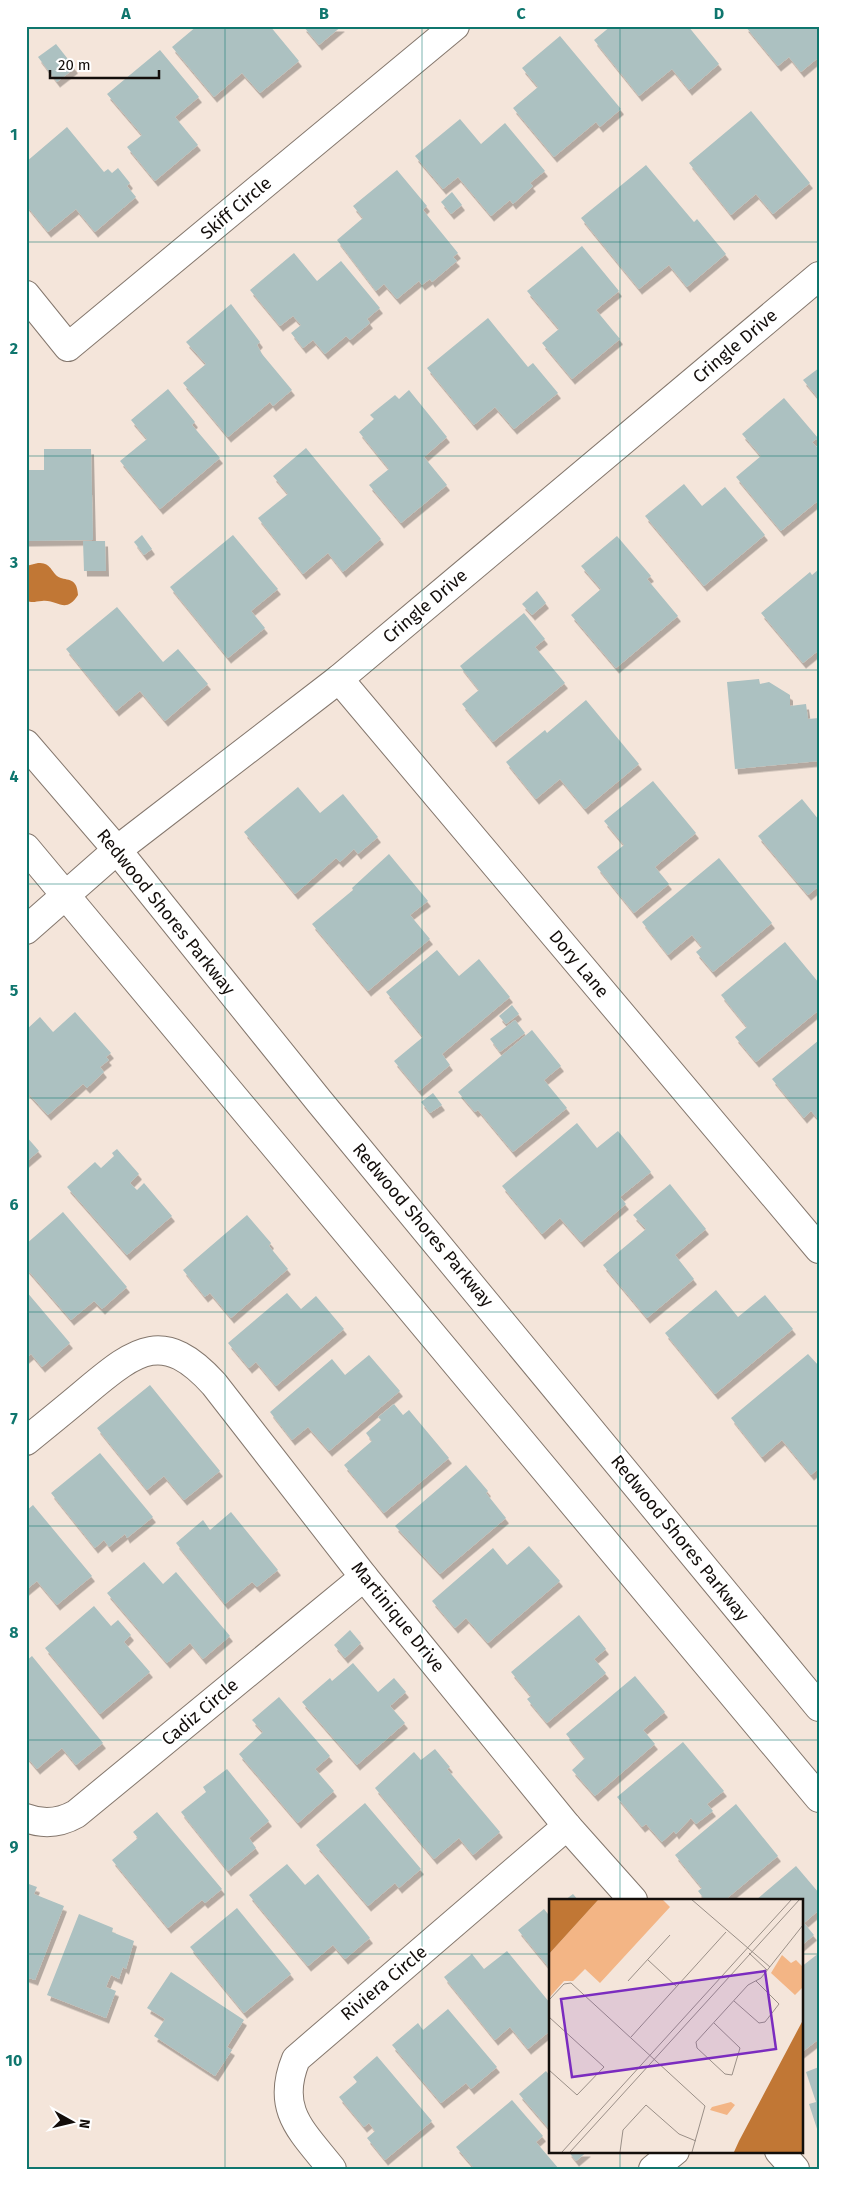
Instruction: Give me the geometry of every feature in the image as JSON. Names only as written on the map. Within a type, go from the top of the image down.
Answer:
[{"type":"street","name":"Skiff Circle","points":[[26,295],[68,347],[455,26]]},
{"type":"street","name":"Cringle Drive","points":[[26,930],[67,896],[117,850],[339,679],[819,276]]},
{"type":"street","name":"Dory Lane","points":[[339,679],[816,1239]]},
{"type":"street","name":"Redwood Shores Parkway","points":[[26,744],[117,850],[307,1086],[819,1707]]},
{"type":"street","points":[[26,848],[819,1798]]},
{"type":"street","name":"Martinique Drive","points":[[26,1441],[121,1363],[139,1353],[154,1350],[174,1354],[190,1361],[203,1372],[364,1576],[567,1826],[632,1899]]},
{"type":"street","name":"Cadiz Circle","points":[[26,1818],[49,1822],[63,1821],[76,1814],[364,1576]]},
{"type":"street","name":"Riviera Circle","points":[[332,2169],[298,2126],[292,2112],[288,2097],[288,2083],[296,2059],[567,1826]]},
{"type":"street","points":[[653,2169],[674,2152]]},
{"type":"street","points":[[780,2152],[795,2169]]},
{"type":"shaded area","points":[[38,563],[47,565],[57,576],[70,580],[75,584],[78,595],[73,601],[69,604],[61,605],[48,601],[32,602],[26,600],[26,566]]},
{"type":"building","points":[[197,26],[270,26],[299,61],[260,93],[242,73],[214,97],[172,47]]},
{"type":"building","points":[[303,26],[342,26],[319,45]]},
{"type":"building","points":[[611,26],[688,26],[719,64],[689,90],[672,69],[639,96],[594,40]]},
{"type":"building","points":[[745,26],[819,26],[819,57],[801,72],[789,57],[778,66]]},
{"type":"building","points":[[560,36],[621,109],[600,127],[596,122],[554,157],[513,108],[538,87],[522,68]]},
{"type":"building","points":[[56,44],[75,68],[57,82],[38,57]]},
{"type":"building","points":[[160,50],[199,97],[175,117],[198,145],[155,181],[127,147],[142,135],[107,94]]},
{"type":"building","points":[[751,111],[810,183],[773,214],[756,194],[731,215],[689,163]]},
{"type":"building","points":[[460,119],[481,144],[505,123],[545,171],[530,183],[533,186],[513,204],[510,200],[491,216],[458,177],[443,189],[415,156]]},
{"type":"building","points":[[67,127],[104,172],[108,169],[112,173],[118,168],[130,183],[127,186],[136,197],[95,232],[76,209],[48,232],[26,205],[26,162]]},
{"type":"building","points":[[646,165],[694,222],[697,219],[726,254],[687,287],[669,265],[639,289],[581,218]]},
{"type":"building","points":[[397,170],[427,206],[423,210],[458,253],[453,257],[457,261],[432,282],[430,279],[422,285],[419,281],[397,299],[384,284],[376,291],[337,240],[363,218],[353,206]]},
{"type":"building","points":[[452,192],[462,205],[451,214],[441,202]]},
{"type":"building","points":[[582,246],[619,291],[596,310],[620,339],[572,379],[542,343],[559,329],[527,291]]},
{"type":"building","points":[[294,253],[317,281],[341,261],[380,308],[367,319],[370,323],[350,340],[346,336],[325,354],[313,340],[303,348],[291,333],[301,325],[293,316],[280,326],[250,290]]},
{"type":"building","points":[[231,304],[260,342],[257,345],[262,354],[292,390],[273,406],[270,402],[228,437],[183,383],[206,364],[186,342]]},
{"type":"building","points":[[488,318],[528,367],[533,363],[558,393],[514,429],[495,407],[474,425],[427,368]]},
{"type":"building","points":[[819,368],[819,399],[803,380]]},
{"type":"building","points":[[168,389],[195,422],[192,425],[220,458],[160,509],[120,461],[147,439],[131,420]]},
{"type":"building","points":[[409,390],[447,437],[424,457],[447,485],[401,523],[369,485],[389,469],[359,432],[374,419],[370,415],[395,395],[399,399]]},
{"type":"building","points":[[784,398],[818,438],[812,442],[819,449],[819,500],[781,531],[736,477],[761,456],[742,434]]},
{"type":"building","points":[[306,448],[381,539],[343,572],[328,553],[303,574],[258,518],[288,494],[273,476]]},
{"type":"building","points":[[44,449],[91,449],[93,540],[26,541],[26,470],[44,470]]},
{"type":"building","points":[[684,484],[702,506],[725,487],[765,535],[704,586],[645,516]]},
{"type":"building","points":[[142,535],[152,549],[144,555],[134,542]]},
{"type":"building","points":[[233,535],[278,589],[251,611],[265,628],[228,658],[170,587]]},
{"type":"building","points":[[617,536],[651,576],[647,579],[678,616],[616,668],[571,615],[601,589],[581,566]]},
{"type":"building","points":[[83,541],[105,541],[106,571],[84,571]]},
{"type":"building","points":[[819,569],[819,650],[803,663],[761,613],[810,572],[812,575]]},
{"type":"building","points":[[537,591],[546,603],[532,615],[522,604]]},
{"type":"building","points":[[117,607],[163,662],[178,649],[208,684],[165,721],[140,691],[116,711],[66,649]]},
{"type":"building","points":[[524,613],[545,639],[535,647],[565,683],[493,742],[462,704],[479,690],[460,666]]},
{"type":"building","points":[[759,679],[760,684],[769,682],[790,695],[790,706],[806,704],[808,719],[819,718],[819,761],[735,769],[727,682]]},
{"type":"building","points":[[586,700],[639,764],[585,809],[560,779],[536,799],[506,762],[545,730],[547,733]]},
{"type":"building","points":[[653,781],[696,833],[655,867],[669,884],[634,913],[597,867],[624,845],[604,821]]},
{"type":"building","points":[[298,787],[320,813],[343,794],[378,837],[358,854],[354,849],[340,862],[336,858],[295,894],[244,832]]},
{"type":"building","points":[[802,799],[819,820],[819,886],[808,895],[758,836]]},
{"type":"building","points":[[389,854],[428,901],[410,915],[430,939],[368,991],[312,924],[353,890],[352,888]]},
{"type":"building","points":[[719,858],[772,923],[713,972],[696,952],[702,947],[692,935],[668,955],[642,922]]},
{"type":"building","points":[[785,942],[819,983],[819,1010],[756,1062],[735,1037],[747,1027],[721,995]]},
{"type":"building","points":[[437,950],[459,976],[479,959],[510,997],[442,1054],[450,1065],[419,1091],[394,1061],[423,1037],[386,992]]},
{"type":"building","points":[[512,1005],[519,1014],[506,1024],[499,1016]]},
{"type":"building","points":[[75,1012],[111,1053],[106,1057],[109,1060],[100,1067],[104,1072],[87,1088],[83,1084],[48,1115],[26,1091],[26,1030],[40,1017],[53,1032]]},
{"type":"building","points":[[515,1020],[525,1033],[500,1052],[490,1039]]},
{"type":"building","points":[[532,1030],[561,1066],[544,1080],[567,1108],[513,1152],[478,1110],[475,1112],[458,1092]]},
{"type":"building","points":[[819,1040],[819,1120],[811,1111],[804,1118],[772,1079]]},
{"type":"building","points":[[433,1093],[442,1105],[430,1113],[421,1102]]},
{"type":"building","points":[[577,1123],[597,1148],[618,1131],[651,1172],[620,1197],[626,1204],[581,1242],[560,1218],[542,1234],[502,1186]]},
{"type":"building","points":[[26,1136],[39,1151],[26,1162]]},
{"type":"building","points":[[117,1149],[139,1174],[130,1183],[137,1190],[144,1183],[172,1216],[127,1255],[67,1187],[95,1162],[101,1168],[114,1156],[112,1153]]},
{"type":"building","points":[[670,1184],[706,1229],[675,1255],[694,1279],[647,1318],[603,1265],[646,1229],[633,1215]]},
{"type":"building","points":[[63,1212],[127,1287],[102,1309],[94,1301],[71,1320],[26,1268],[26,1244]]},
{"type":"building","points":[[247,1215],[271,1243],[269,1246],[288,1269],[231,1318],[210,1293],[205,1297],[183,1270]]},
{"type":"building","points":[[716,1290],[738,1317],[765,1295],[793,1329],[715,1394],[665,1333]]},
{"type":"building","points":[[26,1291],[70,1343],[42,1367],[31,1354],[26,1358]]},
{"type":"building","points":[[287,1293],[301,1309],[316,1296],[344,1329],[276,1386],[256,1362],[249,1368],[228,1343]]},
{"type":"building","points":[[808,1354],[819,1366],[819,1468],[811,1475],[782,1440],[762,1457],[731,1418]]},
{"type":"building","points":[[369,1355],[400,1391],[329,1451],[308,1427],[292,1440],[270,1412],[332,1359],[345,1375]]},
{"type":"building","points":[[150,1385],[220,1471],[184,1500],[164,1476],[147,1490],[97,1428]]},
{"type":"building","points":[[394,1404],[403,1415],[409,1410],[449,1458],[384,1513],[344,1465],[372,1441],[366,1433],[381,1420],[378,1417]]},
{"type":"building","points":[[100,1453],[153,1517],[127,1538],[125,1534],[109,1547],[104,1540],[95,1548],[51,1493]]},
{"type":"building","points":[[466,1465],[488,1491],[486,1493],[506,1518],[440,1574],[395,1526]]},
{"type":"building","points":[[33,1505],[92,1576],[57,1605],[37,1581],[26,1590],[26,1511]]},
{"type":"building","points":[[231,1512],[278,1570],[257,1587],[252,1582],[225,1604],[176,1543],[203,1520],[210,1530]]},
{"type":"building","points":[[529,1546],[560,1581],[488,1643],[466,1618],[455,1628],[432,1601],[493,1548],[507,1565]]},
{"type":"building","points":[[144,1562],[163,1584],[176,1572],[230,1636],[203,1659],[190,1643],[167,1663],[107,1593]]},
{"type":"building","points":[[94,1606],[111,1626],[118,1620],[131,1635],[124,1642],[150,1672],[100,1714],[45,1648]]},
{"type":"building","points":[[579,1615],[606,1649],[594,1659],[606,1673],[547,1723],[527,1699],[531,1696],[511,1672]]},
{"type":"building","points":[[350,1630],[361,1643],[345,1658],[334,1645]]},
{"type":"building","points":[[32,1656],[103,1743],[76,1765],[62,1748],[37,1769],[26,1756],[26,1661]]},
{"type":"building","points":[[353,1663],[378,1692],[394,1678],[406,1692],[390,1706],[405,1723],[357,1765],[302,1702],[330,1678],[332,1681]]},
{"type":"building","points":[[635,1676],[665,1712],[643,1730],[655,1744],[595,1796],[572,1770],[585,1758],[566,1734]]},
{"type":"building","points":[[279,1697],[330,1756],[315,1769],[334,1791],[298,1823],[239,1754],[263,1732],[252,1720]]},
{"type":"building","points":[[683,1742],[724,1791],[707,1804],[713,1811],[696,1824],[691,1818],[676,1834],[674,1831],[662,1842],[646,1824],[642,1827],[617,1797]]},
{"type":"building","points":[[435,1749],[450,1767],[447,1769],[500,1832],[473,1855],[459,1838],[434,1859],[375,1788],[414,1752],[421,1760]]},
{"type":"building","points":[[227,1769],[269,1821],[249,1838],[256,1848],[228,1871],[181,1812],[206,1792],[203,1787]]},
{"type":"building","points":[[365,1803],[421,1869],[399,1888],[395,1883],[368,1906],[316,1845]]},
{"type":"building","points":[[736,1804],[778,1856],[726,1899],[704,1899],[698,1891],[702,1888],[675,1855]]},
{"type":"building","points":[[157,1812],[222,1889],[205,1903],[202,1900],[168,1928],[112,1860],[138,1838],[133,1832]]},
{"type":"building","points":[[287,1864],[305,1885],[318,1874],[370,1938],[345,1959],[333,1945],[308,1966],[249,1895]]},
{"type":"building","points":[[796,1866],[819,1893],[819,1910],[804,1923],[814,1935],[802,1945],[802,1899],[757,1899]]},
{"type":"building","points":[[26,1883],[37,1887],[34,1894],[64,1906],[35,1980],[26,1977]]},
{"type":"building","points":[[573,1894],[577,1899],[566,1899]]},
{"type":"building","points":[[237,1908],[291,1974],[244,2013],[190,1947]]},
{"type":"building","points":[[544,1909],[549,1914],[549,1968],[518,1930]]},
{"type":"building","points":[[79,1914],[113,1928],[112,1932],[134,1941],[126,1969],[123,1967],[119,1979],[111,1975],[106,1987],[116,1991],[106,2018],[47,1995]]},
{"type":"building","points":[[507,1951],[549,2002],[549,2032],[528,2049],[510,2027],[495,2040],[444,1977],[472,1954],[484,1969]]},
{"type":"building","points":[[819,1953],[819,2039],[802,2052],[802,1966]]},
{"type":"building","points":[[171,1972],[244,2020],[227,2047],[232,2050],[215,2076],[154,2036],[165,2019],[147,2008]]},
{"type":"building","points":[[448,2009],[497,2067],[471,2089],[466,2083],[441,2103],[392,2045],[418,2023],[423,2030]]},
{"type":"building","points":[[377,2056],[432,2121],[385,2160],[367,2138],[375,2131],[369,2123],[364,2127],[339,2097],[357,2082],[353,2077]]},
{"type":"building","points":[[819,2067],[818,2132],[809,2104],[816,2102],[806,2072]]},
{"type":"building","points":[[546,2071],[549,2075],[549,2129],[519,2094]]},
{"type":"building","points":[[512,2100],[543,2136],[536,2142],[559,2169],[475,2169],[456,2147]]},
{"type":"building","points":[[569,2152],[587,2152],[576,2161]]}]
